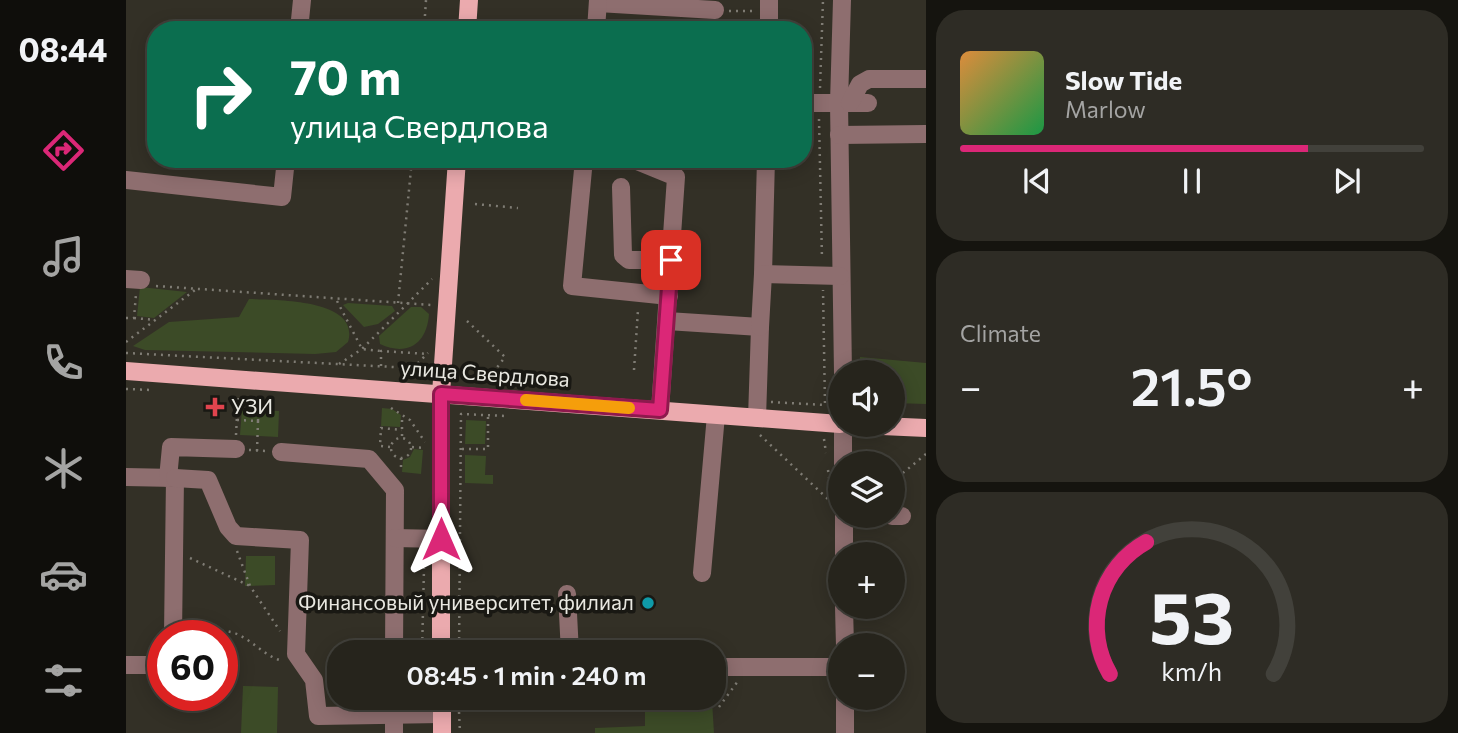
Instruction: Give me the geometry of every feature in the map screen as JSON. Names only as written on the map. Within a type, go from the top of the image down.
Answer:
[{"type":"main road","points":[[468,21],[469,0]]},
{"type":"main road","points":[[441,640],[441,394],[456,168]]},
{"type":"main road","name":"улица Свердлова","points":[[126,371],[660,410],[716,415],[763,424],[828,425]]},
{"type":"main road","points":[[905,427],[926,428]]},
{"type":"main road","points":[[441,710],[442,733]]},
{"type":"street","points":[[300,21],[302,0]]},
{"type":"street","points":[[769,0],[769,21]]},
{"type":"street","points":[[842,0],[852,103]]},
{"type":"street","points":[[597,21],[598,2],[715,10]]},
{"type":"street","points":[[841,360],[831,276],[839,135],[860,84],[869,79],[926,79]]},
{"type":"street","points":[[812,103],[852,103]]},
{"type":"street","points":[[839,135],[926,134]]},
{"type":"street","points":[[126,180],[282,197],[285,168]]},
{"type":"street","points":[[583,168],[572,285],[669,296]]},
{"type":"street","points":[[654,168],[676,177],[660,410]]},
{"type":"street","points":[[763,424],[760,327],[766,168]]},
{"type":"street","points":[[621,187],[624,256],[631,260],[671,260]]},
{"type":"street","points":[[763,274],[831,276]]},
{"type":"street","points":[[667,321],[760,327]]},
{"type":"street","points":[[702,573],[716,415]]},
{"type":"street","points":[[173,620],[171,447],[236,449]]},
{"type":"street","points":[[281,452],[369,458],[395,490],[394,640]]},
{"type":"street","points":[[126,477],[208,480],[228,527],[236,536],[300,540],[296,654],[314,680],[318,725],[377,710]]},
{"type":"street","points":[[395,538],[441,539]]},
{"type":"street","points":[[567,594],[569,640]]},
{"type":"street","points":[[126,665],[147,665]]},
{"type":"street","points":[[726,667],[828,667]]},
{"type":"street","points":[[393,710],[394,733]]},
{"type":"street","points":[[845,710],[845,733]]},
{"type":"path","points":[[425,21],[426,0]]},
{"type":"path","points":[[812,94],[823,0]]},
{"type":"path","points":[[812,112],[831,276],[825,405]]},
{"type":"path","points":[[398,303],[411,168]]},
{"type":"path","points":[[475,204],[518,208]]},
{"type":"path","points":[[339,364],[362,349],[434,276],[433,286]]},
{"type":"path","points":[[134,318],[138,283],[195,290],[407,304],[432,305],[433,296]]},
{"type":"path","points":[[126,342],[195,290]]},
{"type":"path","points":[[634,370],[640,293]]},
{"type":"path","points":[[337,300],[362,349]]},
{"type":"path","points":[[126,318],[155,320]]},
{"type":"path","points":[[467,321],[505,357],[485,383]]},
{"type":"path","points":[[126,353],[413,368],[428,354],[429,342]]},
{"type":"path","points":[[362,349],[428,354]]},
{"type":"path","points":[[381,351],[381,366]]},
{"type":"path","points":[[238,395],[236,449],[281,452]]},
{"type":"path","points":[[257,451],[259,397]]},
{"type":"path","points":[[459,640],[461,414],[515,417]]},
{"type":"path","points":[[402,415],[402,438]]},
{"type":"path","points":[[461,449],[488,449],[488,416]]},
{"type":"path","points":[[237,420],[258,421]]},
{"type":"path","points":[[763,424],[755,430],[828,504]]},
{"type":"path","points":[[391,447],[380,446],[381,428],[402,429]]},
{"type":"path","points":[[824,436],[828,458]]},
{"type":"path","points":[[402,438],[408,440],[412,447],[408,456],[401,458],[393,454],[391,447],[396,439],[402,438]]},
{"type":"path","points":[[412,447],[425,448]]},
{"type":"path","points":[[905,471],[926,454]]},
{"type":"path","points":[[401,458],[401,474]]},
{"type":"path","points":[[228,527],[250,586],[281,631]]},
{"type":"path","points":[[174,551],[250,586]]},
{"type":"path","points":[[238,636],[265,655],[282,661],[300,661]]},
{"type":"path","points":[[726,697],[747,667]]},
{"type":"path","points":[[459,710],[460,733]]},
{"type":"green space","points":[[140,287],[187,292],[154,318],[137,316]]},
{"type":"green space","points":[[249,299],[294,301],[329,309],[341,317],[348,328],[348,342],[336,352],[315,354],[145,350],[133,346],[169,322],[239,317]]},
{"type":"green space","points":[[348,303],[392,306],[395,311],[378,324],[364,327],[343,305]]},
{"type":"green space","points":[[411,307],[421,307],[429,314],[420,340],[407,348],[399,349],[380,344],[379,336]]},
{"type":"green space","points":[[860,357],[893,360],[860,360]]},
{"type":"green space","points":[[905,361],[926,363],[926,404],[905,403]]},
{"type":"green space","points":[[382,408],[392,409],[401,415],[400,427],[381,426]]},
{"type":"green space","points":[[242,409],[279,411],[278,437],[240,435]]},
{"type":"green space","points":[[466,420],[486,421],[485,444],[465,444]]},
{"type":"green space","points":[[414,449],[423,450],[421,474],[402,472],[403,460],[410,457]]},
{"type":"green space","points":[[465,455],[486,456],[485,475],[493,475],[493,484],[465,483]]},
{"type":"green space","points":[[246,556],[275,556],[275,585],[245,586]]},
{"type":"green space","points":[[243,686],[278,687],[277,733],[241,733]]},
{"type":"green space","points":[[645,710],[713,710],[714,733],[595,733],[595,728],[645,726]]},
{"type":"slow traffic","points":[[526,400],[629,408]]},
{"type":"place","name":"УЗИ","points":[[215,407]]},
{"type":"place","name":"Финансовый университет, филиал","points":[[648,603]]},
{"type":"route","points":[[441,539],[441,394],[660,410],[671,260]]}]
